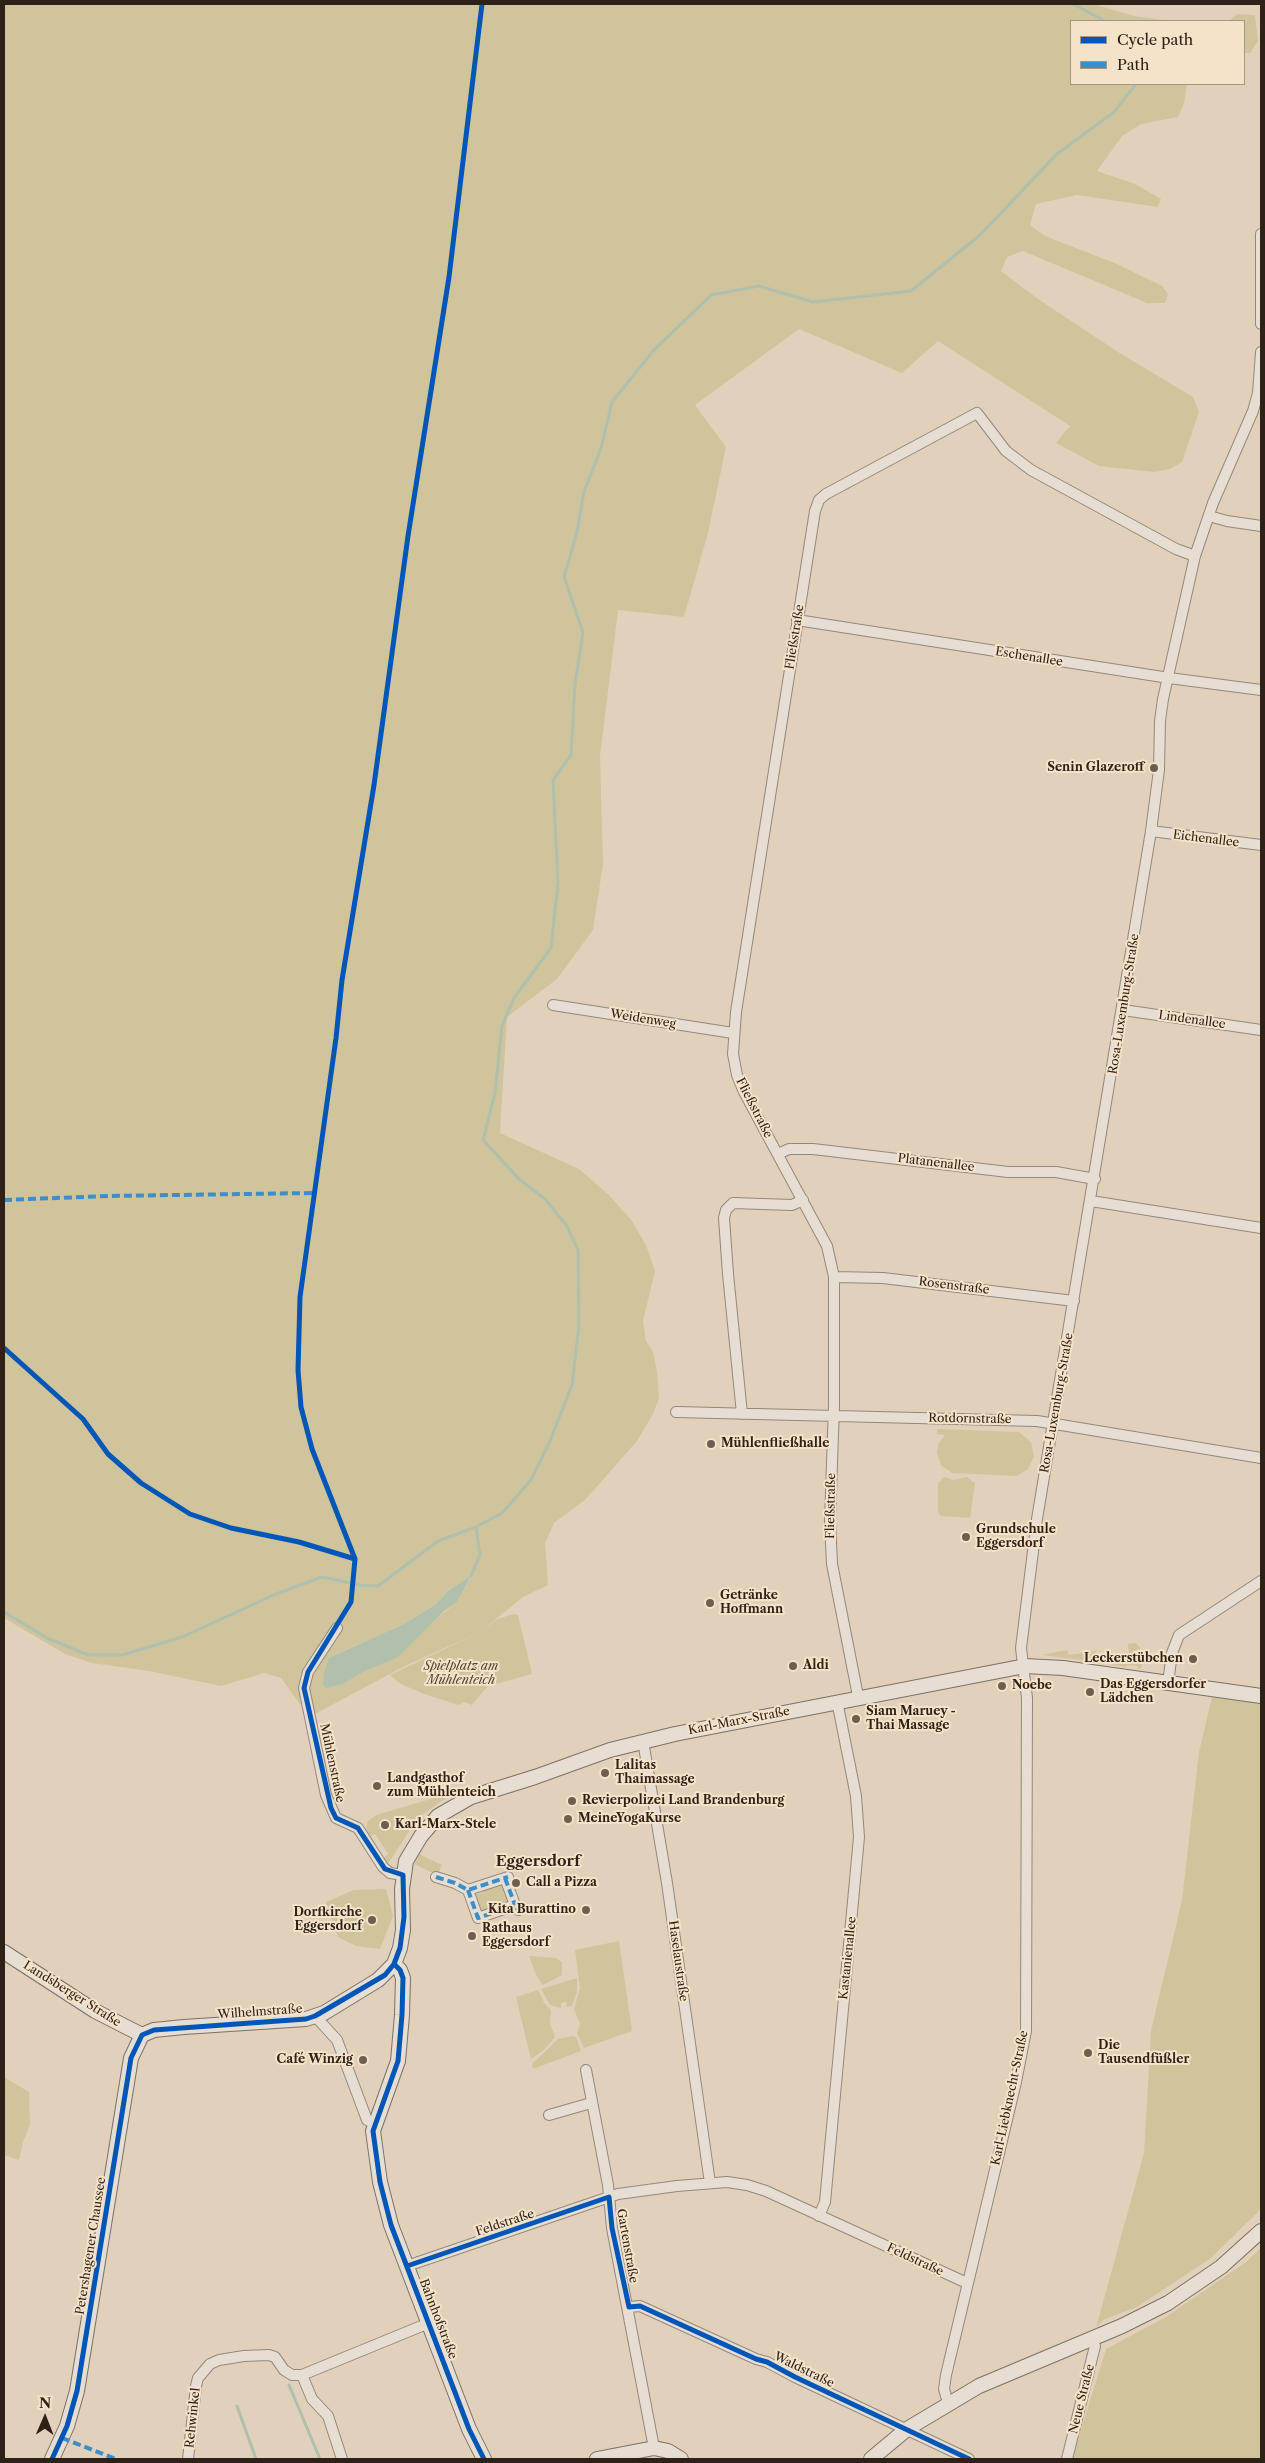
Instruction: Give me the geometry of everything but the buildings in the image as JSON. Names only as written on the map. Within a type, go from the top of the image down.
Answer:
[{"type":"main road","name":"Karl-Marx-Straße","points":[[461,1801],[643,1740],[858,1696],[1025,1666],[1063,1668],[1261,1696]]},
{"type":"main road","name":"Wilhelmstraße","points":[[142,2035],[154,2030],[306,2019],[316,2016],[378,1980],[394,1964],[400,1948],[403,1930],[403,1875],[406,1861],[420,1836],[438,1816],[461,1801]]},
{"type":"main road","name":"Landsberger Straße","points":[[4,1952],[95,2011],[142,2035]]},
{"type":"main road","points":[[375,2124],[395,2073],[400,2048],[403,1978],[400,1970],[394,1964]]},
{"type":"main road","name":"Petershagener Chaussee","points":[[52,2459],[67,2426],[77,2391],[130,2063],[135,2047],[142,2035]]},
{"type":"main road","name":"Bahnhofstraße","points":[[375,2124],[373,2131],[374,2147],[386,2208],[469,2429],[484,2459]]},
{"type":"main road","points":[[871,2459],[907,2429],[948,2403],[987,2382],[1144,2316],[1198,2284],[1261,2231]]},
{"type":"main road","points":[[597,2459],[654,2448],[668,2450],[681,2459]]},
{"type":"street","points":[[1261,234],[1261,324]]},
{"type":"street","name":"Rosa-Luxemburg-Straße","points":[[1025,1666],[1021,1648],[1053,1424],[1123,1010],[1160,770],[1160,721],[1181,610],[1195,556],[1209,516],[1253,411],[1258,393],[1261,352]]},
{"type":"street","name":"Fließstraße","points":[[858,1696],[832,1564],[830,1522],[834,1417],[834,1276],[827,1246],[737,1075],[732,1054],[733,1033],[797,620],[819,500],[826,494],[977,413],[1006,451],[1031,470],[1176,550],[1195,556]]},
{"type":"street","points":[[1209,516],[1227,521],[1261,526]]},
{"type":"street","name":"Eschenallee","points":[[797,620],[1169,678],[1261,690]]},
{"type":"street","name":"Eichenallee","points":[[1151,831],[1261,846]]},
{"type":"street","name":"Weidenweg","points":[[553,1005],[733,1033]]},
{"type":"street","name":"Lindenallee","points":[[1123,1010],[1261,1030]]},
{"type":"street","name":"Platanenallee","points":[[778,1154],[789,1149],[812,1149],[1008,1172],[1056,1172],[1095,1179]]},
{"type":"street","points":[[742,1414],[728,1274],[726,1210],[733,1203],[792,1205],[803,1200]]},
{"type":"street","points":[[1091,1201],[1261,1228]]},
{"type":"street","name":"Rosenstraße","points":[[834,1276],[883,1278],[1074,1301]]},
{"type":"street","name":"Rotdornstraße","points":[[676,1412],[1037,1421],[1261,1458]]},
{"type":"street","points":[[1168,1683],[1172,1653],[1178,1635],[1261,1581]]},
{"type":"street","name":"Mühlenstraße","points":[[337,1628],[308,1672],[304,1688],[326,1795],[336,1818],[358,1828],[383,1867],[390,1872],[403,1875]]},
{"type":"street","name":"Karl-Liebknecht-Straße","points":[[948,2403],[944,2389],[967,2282],[1016,2082],[1026,2031],[1027,1698],[1025,1666]]},
{"type":"street","name":"Kastanienallee","points":[[819,2216],[824,2202],[859,1838],[856,1796],[837,1701]]},
{"type":"street","name":"Haselaustraße","points":[[643,1740],[667,1883],[710,2183]]},
{"type":"street","points":[[436,1877],[456,1882],[468,1890],[476,1921],[516,1908],[507,1877],[468,1890]]},
{"type":"street","points":[[316,2016],[337,2040],[368,2120],[375,2124]]},
{"type":"street","name":"Gartenstraße","points":[[586,2070],[609,2197],[612,2228],[629,2307],[654,2448]]},
{"type":"street","points":[[549,2115],[591,2103]]},
{"type":"street","name":"Feldstraße","points":[[407,2266],[609,2197],[638,2191],[710,2183],[747,2185],[967,2282]]},
{"type":"street","name":"Waldstraße","points":[[629,2307],[640,2306],[756,2359],[767,2362],[795,2378],[968,2459]]},
{"type":"street","points":[[342,2459],[328,2416],[312,2399],[302,2375],[429,2323]]},
{"type":"street","name":"Neue Straße","points":[[1067,2459],[1095,2346],[1092,2338]]},
{"type":"street","name":"Rehwinkel","points":[[188,2459],[196,2386],[198,2378],[210,2364],[218,2360],[244,2356],[269,2355],[275,2357],[284,2370],[292,2375],[302,2375]]},
{"type":"green space","points":[[4,4],[1093,4],[1134,16],[1163,20],[1070,20],[1070,85],[1187,85],[1184,103],[1178,117],[1141,124],[1122,136],[1097,171],[1135,184],[1161,199],[1158,207],[1077,195],[1036,204],[1030,225],[1045,236],[1117,264],[1162,286],[1168,294],[1165,303],[1147,303],[1023,251],[1007,257],[1001,271],[1038,299],[1118,352],[1193,397],[1199,412],[1182,462],[1170,469],[1154,472],[1099,466],[1056,443],[1070,426],[938,341],[902,373],[799,329],[695,405],[726,447],[708,533],[684,617],[618,610],[600,756],[603,864],[593,930],[557,979],[507,1017],[500,1133],[579,1169],[609,1195],[632,1221],[646,1245],[655,1271],[643,1321],[646,1341],[653,1352],[657,1371],[659,1398],[653,1414],[637,1441],[585,1500],[554,1523],[545,1543],[548,1585],[523,1597],[480,1632],[403,1667],[315,1714],[300,1704],[281,1678],[264,1673],[221,1686],[149,1671],[92,1663],[65,1654],[4,1618]],"holes":[[[471,1577],[457,1602],[367,1670],[343,1684],[329,1658],[404,1624],[436,1604],[448,1591]]]},
{"type":"green space","points":[[1237,14],[1255,15],[1258,41],[1250,53],[1245,53],[1245,20],[1230,20]]},
{"type":"green space","points":[[937,1429],[1019,1432],[1031,1442],[1034,1456],[1028,1469],[1017,1476],[952,1473],[941,1465],[937,1452],[939,1443],[945,1435],[937,1434]]},
{"type":"green space","points":[[944,1477],[954,1480],[967,1477],[975,1483],[970,1518],[941,1516],[938,1512],[938,1483]]},
{"type":"green space","name":"Spielplatz am Mühlenteich","points":[[512,1614],[518,1615],[532,1674],[488,1686],[472,1705],[464,1702],[459,1705],[424,1694],[401,1684],[390,1675],[480,1632],[496,1620]]},
{"type":"green space","points":[[1136,1643],[1141,1649],[1133,1651],[1135,1660],[1143,1660],[1141,1669],[1138,1669],[1137,1666],[1127,1665],[1126,1667],[1103,1663],[1102,1659],[1129,1653],[1128,1644]]},
{"type":"green space","points":[[1067,1650],[1069,1655],[1096,1651],[1098,1662],[1042,1655]]},
{"type":"green space","points":[[1212,1697],[1261,1701],[1261,2209],[1211,2258],[1137,2307],[1103,2320],[1096,2328],[1144,2153],[1151,2031],[1182,1900],[1199,1752]]},
{"type":"green space","points":[[444,1795],[450,1795],[418,1818],[387,1865],[382,1859],[388,1854],[375,1834],[369,1837],[366,1832],[367,1822],[376,1815]]},
{"type":"green space","points":[[419,1854],[442,1865],[437,1875],[414,1864]]},
{"type":"green space","points":[[502,1880],[509,1902],[478,1913],[472,1896],[484,1892],[483,1887]]},
{"type":"green space","points":[[386,1889],[393,1916],[380,1949],[356,1946],[338,1937],[326,1902],[354,1890]]},
{"type":"green space","points":[[619,1941],[632,2031],[584,2048],[577,2033],[580,2024],[574,2010],[580,1988],[575,1950]]},
{"type":"green space","points":[[529,1956],[556,1958],[562,1962],[562,1975],[543,1985],[536,1975]]},
{"type":"green space","points":[[577,1978],[577,1992],[572,2006],[567,2007],[566,2002],[561,2003],[561,2008],[550,2005],[541,1989]]},
{"type":"green space","points":[[538,1990],[545,2004],[551,2010],[550,2023],[555,2037],[544,2050],[531,2059],[516,1997]]},
{"type":"green space","points":[[576,2037],[581,2051],[533,2069],[532,2064],[558,2039]]},
{"type":"green space","points":[[4,2077],[29,2092],[30,2125],[23,2142],[19,2160],[4,2155]]},
{"type":"green space","points":[[1261,2248],[1261,2459],[1072,2459],[1106,2349],[1166,2317],[1246,2262]]},
{"type":"shaded area","points":[[471,1576],[457,1602],[444,1611],[398,1657],[367,1670],[343,1684],[326,1688],[323,1684],[324,1673],[329,1658],[404,1624],[436,1604],[448,1591]]},
{"type":"waterway","points":[[1073,4],[1103,20]]},
{"type":"waterway","points":[[4,1612],[47,1638],[88,1655],[122,1655],[182,1637],[276,1594],[322,1577],[360,1585],[378,1586],[438,1541],[476,1527],[502,1513],[531,1480],[550,1441],[572,1385],[579,1325],[578,1250],[567,1226],[545,1199],[519,1179],[483,1140],[495,1093],[502,1026],[514,998],[551,948],[558,883],[553,780],[571,755],[575,684],[583,632],[564,577],[577,532],[584,492],[601,448],[612,402],[654,350],[711,295],[759,286],[813,302],[911,291],[980,235],[1057,154],[1114,112],[1135,85]]},
{"type":"waterway","points":[[471,1576],[480,1555],[476,1527]]},
{"type":"waterway","points":[[289,2385],[320,2459]]},
{"type":"waterway","points":[[237,2406],[256,2459]]},
{"type":"marked path","points":[[4,1200],[108,1196],[313,1193]]},
{"type":"marked path","points":[[436,1877],[455,1883],[468,1890],[508,1877]]},
{"type":"marked path","points":[[505,1878],[515,1905]]},
{"type":"marked path","points":[[468,1890],[478,1918],[515,1905],[518,1910]]},
{"type":"marked path","points":[[62,2438],[116,2459]]},
{"type":"cycle path","points":[[52,2459],[67,2426],[77,2391],[131,2058],[142,2035],[154,2030],[306,2019],[315,2016],[385,1975],[394,1964],[400,1948],[404,1917],[403,1875],[385,1869],[358,1828],[336,1818],[331,1808],[304,1688],[308,1672],[351,1602],[355,1559],[312,1449],[301,1407],[298,1370],[300,1297],[336,1038],[342,980],[374,785],[408,536],[449,277],[482,4]]},
{"type":"cycle path","points":[[4,1348],[83,1419],[108,1454],[141,1483],[190,1514],[231,1528],[299,1542],[355,1559]]},
{"type":"cycle path","points":[[394,1964],[400,1970],[403,1978],[402,2015],[398,2061],[373,2131],[380,2182],[391,2225],[469,2429],[484,2459]]},
{"type":"cycle path","points":[[407,2266],[609,2197],[612,2228],[629,2307],[640,2306],[756,2359],[767,2362],[969,2459]]},
{"type":"place","name":"Senin Glazeroff","points":[[1154,768]]},
{"type":"place","name":"Mühlenfließhalle","points":[[711,1444]]},
{"type":"place","name":"Grundschule Eggersdorf","points":[[966,1537]]},
{"type":"place","name":"Getränke Hoffmann","points":[[710,1603]]},
{"type":"place","name":"Leckerstübchen","points":[[1193,1659]]},
{"type":"place","name":"Aldi","points":[[793,1666]]},
{"type":"place","name":"Noebe","points":[[1002,1686]]},
{"type":"place","name":"Das Eggersdorfer Lädchen","points":[[1090,1692]]},
{"type":"place","name":"Siam Maruey - Thai Massage","points":[[856,1719]]},
{"type":"place","name":"Lalitas Thaimassage","points":[[605,1773]]},
{"type":"place","name":"Landgasthof zum Mühlenteich","points":[[377,1786]]},
{"type":"place","name":"Revierpolizei Land Brandenburg","points":[[572,1801]]},
{"type":"place","name":"MeineYogaKurse","points":[[568,1819]]},
{"type":"place","name":"Karl-Marx-Stele","points":[[385,1825]]},
{"type":"place","name":"Call a Pizza","points":[[516,1883]]},
{"type":"place","name":"Kita Burattino","points":[[586,1910]]},
{"type":"place","name":"Dorfkirche Eggersdorf","points":[[372,1920]]},
{"type":"place","name":"Rathaus Eggersdorf","points":[[472,1936]]},
{"type":"place","name":"Die Tausendfüßler","points":[[1088,2053]]},
{"type":"place","name":"Café Winzig","points":[[363,2060]]},
{"type":"district","name":"Eggersdorf","points":[[538,1862]]}]
